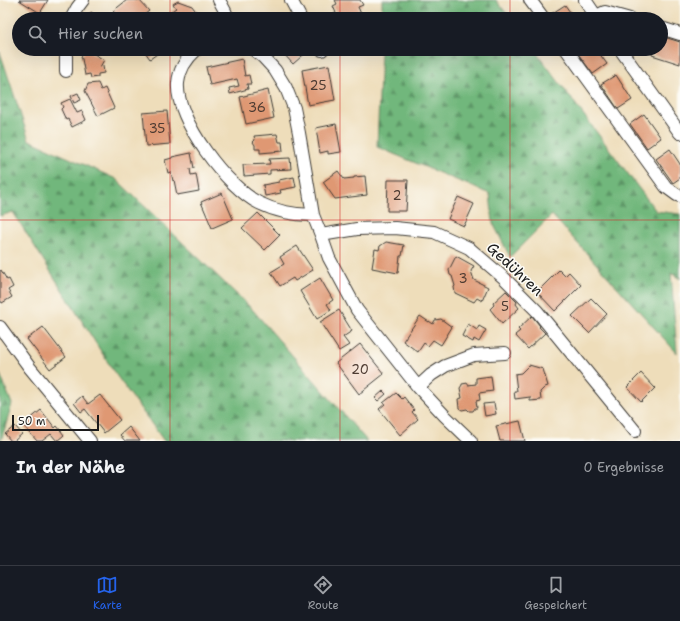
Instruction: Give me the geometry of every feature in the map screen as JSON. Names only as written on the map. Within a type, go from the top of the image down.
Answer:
[{"type":"street","points":[[75,12],[83,0]]},
{"type":"street","points":[[220,0],[226,12]]},
{"type":"street","points":[[291,0],[297,12]]},
{"type":"street","points":[[530,0],[539,12]]},
{"type":"street","points":[[584,0],[593,12]]},
{"type":"street","points":[[668,30],[680,34]]},
{"type":"street","points":[[66,56],[66,71]]},
{"type":"street","points":[[190,56],[181,70],[178,83],[179,101],[185,116],[201,145],[220,170],[242,192],[258,203],[277,211],[295,215],[313,215]]},
{"type":"street","points":[[263,56],[275,70],[286,88],[294,108],[313,215],[329,258],[357,310],[418,387],[471,441]]},
{"type":"street","points":[[571,56],[666,187],[680,196]]},
{"type":"street","points":[[625,56],[680,133]]},
{"type":"street","name":"Gedühren","points":[[321,235],[356,230],[395,228],[434,232],[469,248],[504,278],[537,311],[635,431]]},
{"type":"street","points":[[0,327],[30,368],[90,441]]},
{"type":"street","points":[[418,387],[431,374],[445,366],[474,355],[505,353]]},
{"type":"green space","points":[[382,0],[496,0],[505,12],[382,12]]},
{"type":"green space","points":[[0,52],[29,140],[116,179],[251,308],[367,441],[164,441],[114,372],[13,212],[0,216]]},
{"type":"green space","points":[[381,56],[539,56],[656,211],[680,214],[680,279],[671,273],[677,353],[552,215],[510,257],[493,223],[490,194],[377,147]]},
{"type":"green space","points":[[0,374],[12,404],[1,441],[0,441]]},
{"type":"building","points":[[19,0],[48,0],[41,12]]},
{"type":"building","points":[[127,0],[139,0],[149,11],[114,12],[113,11]]},
{"type":"building","points":[[335,0],[360,0],[363,5],[358,7],[360,12],[336,12],[333,6],[337,4]]},
{"type":"building","points":[[178,1],[192,6],[196,12],[170,12],[176,8],[173,4]]},
{"type":"building","points":[[565,5],[570,12],[554,12]]},
{"type":"building","points":[[668,38],[680,42],[680,64],[655,56],[668,56]]},
{"type":"building","points":[[97,56],[104,60],[100,67],[103,66],[104,73],[98,74],[98,77],[91,78],[90,74],[85,75],[81,57]]},
{"type":"building","points":[[286,56],[302,56],[293,64]]},
{"type":"building","points":[[580,56],[601,56],[607,64],[593,74]]},
{"type":"building","points":[[242,59],[245,76],[249,75],[251,84],[247,84],[248,89],[230,94],[229,88],[239,86],[237,79],[210,85],[206,67]]},
{"type":"building","points":[[329,65],[335,100],[308,105],[302,70]]},
{"type":"building","points":[[616,75],[632,100],[618,109],[601,84]]},
{"type":"building","points":[[98,83],[101,90],[105,88],[114,108],[98,116],[85,91],[88,84]]},
{"type":"building","points":[[268,90],[274,118],[246,124],[240,97]]},
{"type":"building","points":[[78,93],[81,100],[74,103],[71,96]]},
{"type":"building","points":[[70,99],[77,113],[82,111],[86,120],[72,127],[68,119],[66,120],[61,109],[63,107],[61,103]]},
{"type":"building","points":[[167,111],[170,144],[146,146],[143,113]]},
{"type":"building","points":[[644,114],[661,138],[647,148],[630,124]]},
{"type":"building","points":[[336,124],[341,152],[328,154],[328,151],[320,153],[316,128]]},
{"type":"building","points":[[277,134],[279,142],[282,142],[283,151],[260,153],[260,149],[255,149],[253,142],[255,140],[254,136]]},
{"type":"building","points":[[670,149],[680,164],[680,178],[673,183],[656,159]]},
{"type":"building","points":[[191,153],[194,168],[190,169],[191,175],[196,174],[199,191],[177,195],[174,180],[173,181],[171,172],[168,173],[165,160]]},
{"type":"building","points":[[290,158],[291,169],[270,170],[270,174],[244,176],[243,165],[270,164],[269,159]]},
{"type":"building","points":[[338,171],[344,179],[365,176],[367,195],[335,199],[323,182]]},
{"type":"building","points":[[294,177],[296,187],[280,190],[281,193],[265,196],[263,185]]},
{"type":"building","points":[[388,180],[408,180],[406,211],[387,211]]},
{"type":"building","points":[[222,193],[233,219],[212,228],[201,202]]},
{"type":"building","points":[[458,197],[474,204],[464,226],[448,219]]},
{"type":"building","points":[[258,213],[280,235],[265,250],[242,228]]},
{"type":"building","points":[[386,242],[404,245],[402,256],[400,256],[398,273],[372,268],[375,249],[379,250],[380,246]]},
{"type":"building","points":[[297,246],[313,270],[295,281],[293,278],[280,286],[271,272],[284,264],[280,257]]},
{"type":"building","points":[[456,256],[474,266],[471,271],[474,280],[488,287],[482,301],[477,298],[474,302],[455,293],[455,286],[449,270]]},
{"type":"building","points":[[1,270],[7,280],[9,279],[13,287],[8,290],[12,297],[2,303],[0,300]]},
{"type":"building","points":[[559,270],[565,276],[569,272],[581,285],[555,311],[537,292]]},
{"type":"building","points":[[320,278],[333,300],[327,304],[331,310],[317,319],[300,291]]},
{"type":"building","points":[[506,291],[517,302],[516,304],[519,308],[502,324],[490,309],[494,305],[493,303]]},
{"type":"building","points":[[591,298],[607,314],[589,333],[572,316]]},
{"type":"building","points":[[339,310],[352,331],[343,337],[349,345],[339,351],[320,322]]},
{"type":"building","points":[[420,316],[433,324],[435,320],[441,319],[452,327],[441,345],[433,340],[428,346],[424,343],[418,352],[403,341]]},
{"type":"building","points":[[532,316],[545,333],[528,349],[515,335],[520,331],[518,329]]},
{"type":"building","points":[[468,324],[477,330],[479,326],[486,330],[479,342],[474,339],[473,342],[462,336]]},
{"type":"building","points":[[43,327],[66,357],[50,369],[27,339]]},
{"type":"building","points":[[360,344],[384,374],[359,394],[336,363]]},
{"type":"building","points":[[529,365],[543,369],[548,386],[540,392],[541,400],[530,401],[530,397],[515,399],[514,391],[517,391],[515,374],[521,373]]},
{"type":"building","points":[[641,373],[655,388],[641,402],[627,387]]},
{"type":"building","points":[[491,376],[493,391],[479,393],[480,400],[476,401],[477,408],[473,411],[469,411],[467,409],[462,410],[459,408],[458,399],[462,398],[460,388],[462,384],[476,384],[476,378]]},
{"type":"building","points":[[383,391],[386,394],[378,401],[375,398]]},
{"type":"building","points":[[396,393],[402,399],[404,397],[414,410],[412,412],[418,419],[400,435],[379,409],[385,404],[383,403]]},
{"type":"building","points":[[100,395],[120,420],[104,433],[85,409],[81,412],[74,403],[82,396],[88,404]]},
{"type":"building","points":[[494,403],[496,414],[485,416],[483,404]]},
{"type":"building","points":[[41,410],[55,428],[57,426],[64,435],[57,441],[51,434],[42,441],[37,441],[23,425]]},
{"type":"building","points":[[520,421],[525,441],[500,441],[496,426]]},
{"type":"building","points":[[15,426],[22,434],[14,441],[11,441],[5,434]]},
{"type":"building","points":[[129,427],[140,441],[125,441],[120,435]]}]
